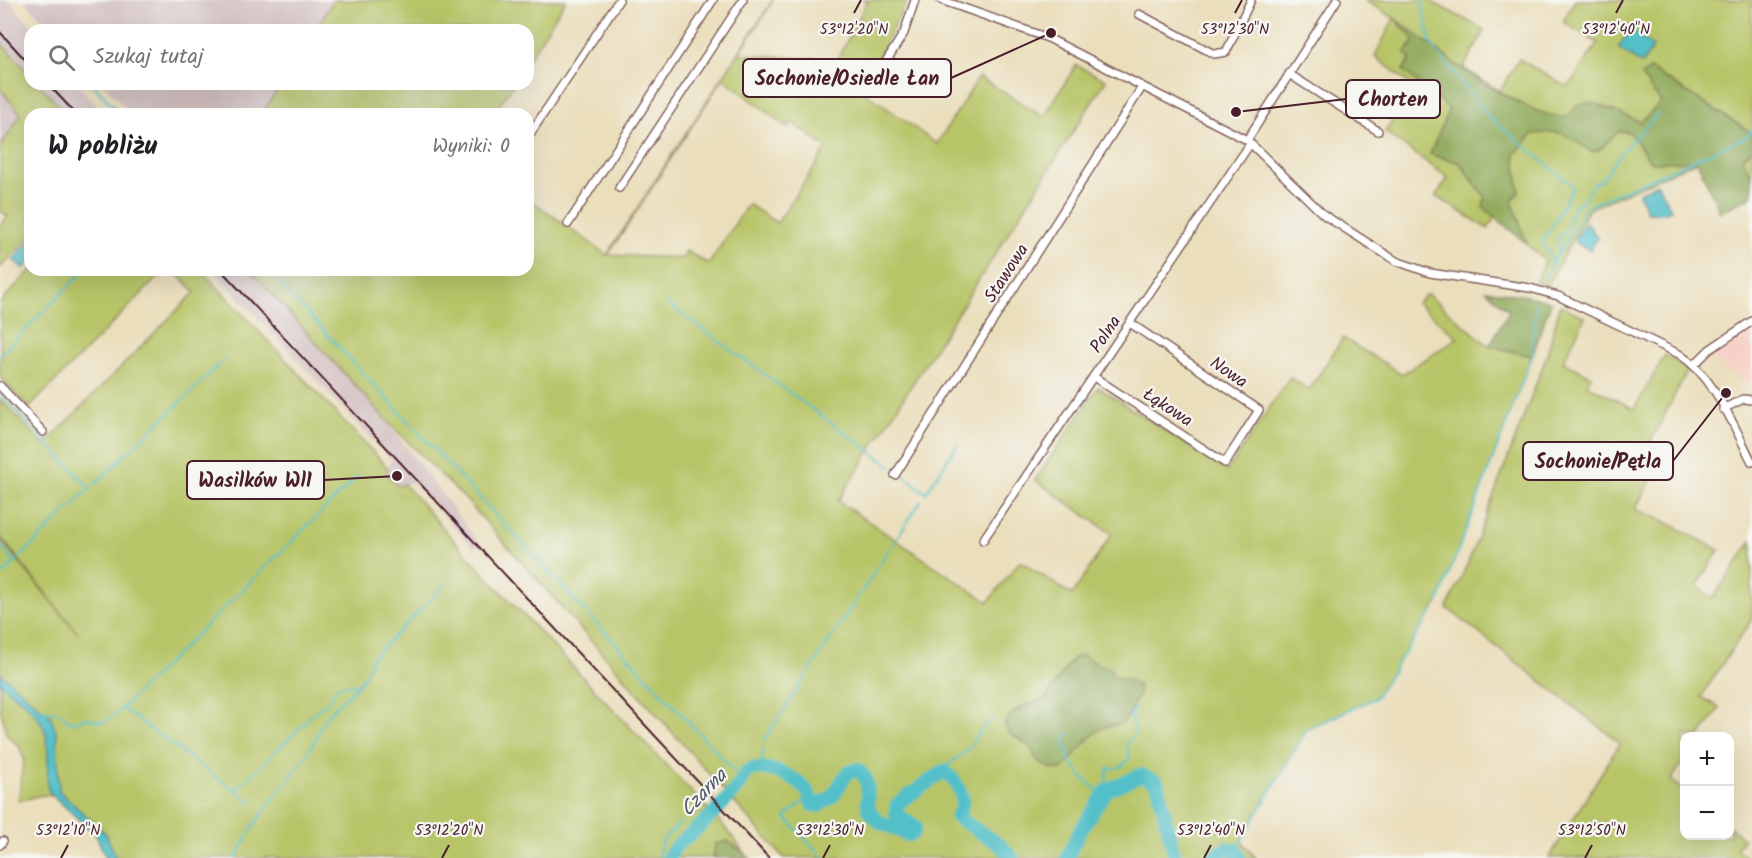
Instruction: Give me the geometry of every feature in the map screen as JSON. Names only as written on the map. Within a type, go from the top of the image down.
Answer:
[{"type":"street","points":[[534,127],[619,0]]},
{"type":"street","points":[[568,224],[713,0]]},
{"type":"street","points":[[620,188],[743,0]]},
{"type":"street","points":[[869,88],[904,33],[915,0]]},
{"type":"street","points":[[941,0],[1048,38],[1249,142],[1324,215],[1396,261],[1430,273],[1530,288],[1558,296],[1679,354],[1695,364],[1752,462]]},
{"type":"street","points":[[1139,14],[1214,54],[1226,52],[1251,0]]},
{"type":"street","name":"Polna","points":[[983,540],[1249,142],[1289,74],[1337,0]]},
{"type":"street","points":[[1289,74],[1378,131]]},
{"type":"street","name":"Stawowa","points":[[895,475],[1142,87]]},
{"type":"street","points":[[1695,364],[1709,350],[1752,321]]},
{"type":"street","name":"Nowa","points":[[1130,323],[1259,410],[1225,463]]},
{"type":"street","name":"Łąkowa","points":[[1094,377],[1225,463]]},
{"type":"street","points":[[0,386],[43,432]]},
{"type":"street","points":[[1723,409],[1743,399],[1752,400]]},
{"type":"shaded area","points":[[0,0],[8,0],[30,24],[24,24],[24,68],[0,42]]},
{"type":"shaded area","points":[[24,0],[334,0],[319,24],[46,24]]},
{"type":"shaded area","points":[[0,89],[21,114],[0,148]]},
{"type":"shaded area","points":[[45,90],[83,90],[99,108],[61,108]]},
{"type":"shaded area","points":[[109,90],[277,90],[266,108],[125,108]]},
{"type":"shaded area","points":[[219,276],[256,276],[369,398],[479,543],[474,548],[412,482],[398,486],[386,474],[391,460]]},
{"type":"shaded area","points":[[1752,329],[1752,387],[1713,360],[1714,353]]},
{"type":"green space","points":[[334,0],[566,0],[534,51],[534,24],[319,24]]},
{"type":"green space","points":[[773,0],[739,54],[837,60],[867,2],[864,0],[907,1],[862,90],[937,144],[979,77],[1044,117],[1076,65],[1106,80],[838,501],[988,602],[1020,561],[1072,595],[1112,534],[1035,480],[1098,387],[1227,471],[1290,377],[1309,390],[1343,338],[1402,374],[1458,338],[1417,303],[1427,294],[1489,346],[1532,356],[1438,603],[1375,698],[1307,729],[1241,841],[1256,858],[784,858],[468,502],[391,425],[255,276],[534,276],[534,202],[607,255]],"holes":[[[723,78],[788,128],[791,122],[827,148],[777,223],[748,204],[709,264],[686,251],[683,258],[608,255]]]},
{"type":"green space","points":[[1364,0],[1428,0],[1485,30],[1463,68],[1500,91],[1519,59],[1568,87],[1598,43],[1563,22],[1575,0],[1752,0],[1752,133],[1650,69],[1641,76],[1661,102],[1641,122],[1593,103],[1580,104],[1564,118],[1539,114],[1462,69],[1398,21],[1415,40],[1411,59],[1403,70],[1449,109],[1431,154],[1460,163],[1485,197],[1484,207],[1495,217],[1488,229],[1436,196],[1448,178],[1385,132],[1413,87],[1375,56],[1394,18]]},
{"type":"green space","points":[[1394,18],[1453,63],[1498,92],[1542,113],[1564,118],[1580,104],[1594,103],[1641,122],[1661,102],[1641,76],[1650,69],[1752,133],[1752,150],[1742,157],[1752,178],[1752,196],[1720,212],[1697,161],[1651,162],[1630,132],[1619,131],[1599,150],[1592,152],[1560,133],[1533,134],[1515,154],[1519,191],[1512,201],[1527,244],[1483,207],[1485,197],[1460,163],[1430,154],[1449,109],[1403,70],[1411,59],[1405,53],[1415,40]]},
{"type":"green space","points":[[0,42],[24,68],[24,90],[45,90],[61,108],[24,108],[24,243],[0,268],[0,225],[8,216],[0,211],[0,148],[21,114],[0,89]]},
{"type":"green space","points":[[277,90],[509,90],[498,108],[266,108]]},
{"type":"green space","points":[[1555,131],[1599,150],[1619,131],[1630,132],[1651,162],[1697,161],[1589,209],[1547,286],[1536,282],[1545,261],[1527,244],[1512,201],[1519,191],[1515,154],[1532,134]]},
{"type":"green space","points":[[1752,150],[1752,178],[1742,157]]},
{"type":"green space","points":[[25,276],[159,276],[29,408],[0,377],[0,303]]},
{"type":"green space","points":[[180,276],[207,276],[388,468],[386,474],[398,486],[404,484],[476,565],[722,824],[746,854],[728,841],[713,855],[714,858],[112,858],[102,835],[56,796],[42,795],[18,801],[24,759],[19,746],[7,735],[0,709],[0,539],[79,635],[0,536],[0,399],[44,445],[195,292]]},
{"type":"green space","points":[[1486,290],[1551,302],[1532,356],[1489,346],[1509,311]]},
{"type":"green space","points":[[1560,305],[1585,317],[1563,362],[1591,376],[1587,385],[1634,409],[1665,355],[1688,369],[1643,457],[1659,466],[1635,509],[1662,520],[1719,550],[1697,586],[1713,598],[1752,541],[1752,619],[1701,697],[1720,708],[1703,732],[1680,732],[1680,766],[1671,780],[1680,788],[1680,840],[1734,840],[1734,830],[1744,839],[1736,849],[1748,858],[1549,858],[1620,743],[1447,608],[1468,563],[1547,355]]},
{"type":"green space","points":[[1082,655],[1099,665],[1109,667],[1114,676],[1129,680],[1139,686],[1139,695],[1123,723],[1099,730],[1062,770],[1050,768],[1038,761],[1031,747],[1010,734],[1004,724],[1021,708],[1044,700],[1073,658]]},
{"type":"green space","points":[[728,841],[750,858],[714,858],[715,844]]},
{"type":"water","points":[[1631,29],[1653,47],[1642,64],[1618,48]]},
{"type":"water","points":[[1657,183],[1671,210],[1663,213],[1647,212],[1639,193]]},
{"type":"water","points":[[1586,222],[1598,238],[1590,250],[1576,243],[1575,238]]},
{"type":"water","points":[[24,248],[24,269],[13,260]]},
{"type":"water","points":[[0,673],[51,717],[57,734],[59,791],[106,834],[116,858],[106,858],[96,835],[50,793],[47,786],[48,750],[43,726],[28,707],[0,683]]},
{"type":"waterway","points":[[1422,0],[1430,43],[1488,116],[1573,186],[1542,241],[1553,264]]},
{"type":"waterway","points":[[98,90],[114,108]]},
{"type":"waterway","points":[[1558,253],[1558,238],[1565,232],[1574,204],[1581,203],[1594,183],[1601,181],[1623,150],[1658,114]]},
{"type":"waterway","points":[[1545,277],[1586,207],[1746,137],[1752,130]]},
{"type":"waterway","points":[[0,355],[79,276]]},
{"type":"waterway","points":[[273,276],[743,780]]},
{"type":"waterway","points":[[668,304],[893,468]]},
{"type":"waterway","points":[[1438,603],[1532,356],[1536,304]]},
{"type":"waterway","points":[[95,484],[225,359]]},
{"type":"waterway","points":[[0,394],[90,488]]},
{"type":"waterway","points":[[926,493],[957,445]]},
{"type":"waterway","points":[[903,475],[926,493]]},
{"type":"waterway","points":[[44,711],[60,712],[69,721],[75,722],[85,718],[103,722],[115,715],[358,476]]},
{"type":"waterway","points":[[0,577],[90,488]]},
{"type":"waterway","points":[[763,742],[921,501]]},
{"type":"waterway","points":[[0,544],[14,563]]},
{"type":"waterway","points":[[235,858],[258,820],[311,748],[325,719],[359,684],[369,668],[371,659],[447,583]]},
{"type":"waterway","points":[[1236,850],[1307,729],[1375,698],[1433,610]]},
{"type":"waterway","points":[[122,708],[235,791],[307,721],[310,715],[326,704],[338,686],[357,684]]},
{"type":"waterway","points":[[1110,789],[1106,780],[1108,768],[1121,766],[1130,756],[1126,744],[1135,734],[1130,715],[1135,706]]},
{"type":"waterway","points":[[944,771],[951,762],[969,748],[984,726],[993,719]]},
{"type":"waterway","points":[[1069,734],[1064,743],[1068,750],[1067,756],[1082,777],[1103,796]]},
{"type":"waterway","points":[[762,768],[763,748]]},
{"type":"waterway","name":"Czarna","points":[[669,858],[675,847],[706,821],[730,796],[747,771],[754,769],[779,772],[795,780],[807,791],[813,805],[818,806],[833,796],[847,773],[857,769],[866,782],[868,809],[878,821],[908,835],[913,833],[915,826],[896,814],[897,804],[944,771],[960,790],[962,806],[957,817],[1000,845],[1012,858]]},
{"type":"waterway","name":"Czarna","points":[[1067,858],[1079,832],[1107,790],[1141,775],[1157,782],[1175,858]]},
{"type":"waterway","points":[[235,791],[252,803]]},
{"type":"waterway","points":[[810,796],[785,817],[823,858]]},
{"type":"waterway","points":[[658,858],[662,841],[681,822]]},
{"type":"waterway","name":"Czarna","points":[[1212,858],[1225,849],[1236,850],[1239,858]]},
{"type":"railway","points":[[0,32],[24,58]]},
{"type":"railway","points":[[54,90],[70,108]]},
{"type":"railway","points":[[227,276],[769,858]]},
{"type":"place","name":"Sochonie/Osiedle Łan","points":[[1051,33]]},
{"type":"place","name":"Chorten","points":[[1236,112]]},
{"type":"place","name":"Sochonie/Pętla","points":[[1726,393]]},
{"type":"place","name":"Wasilków Wl1","points":[[397,476]]}]
